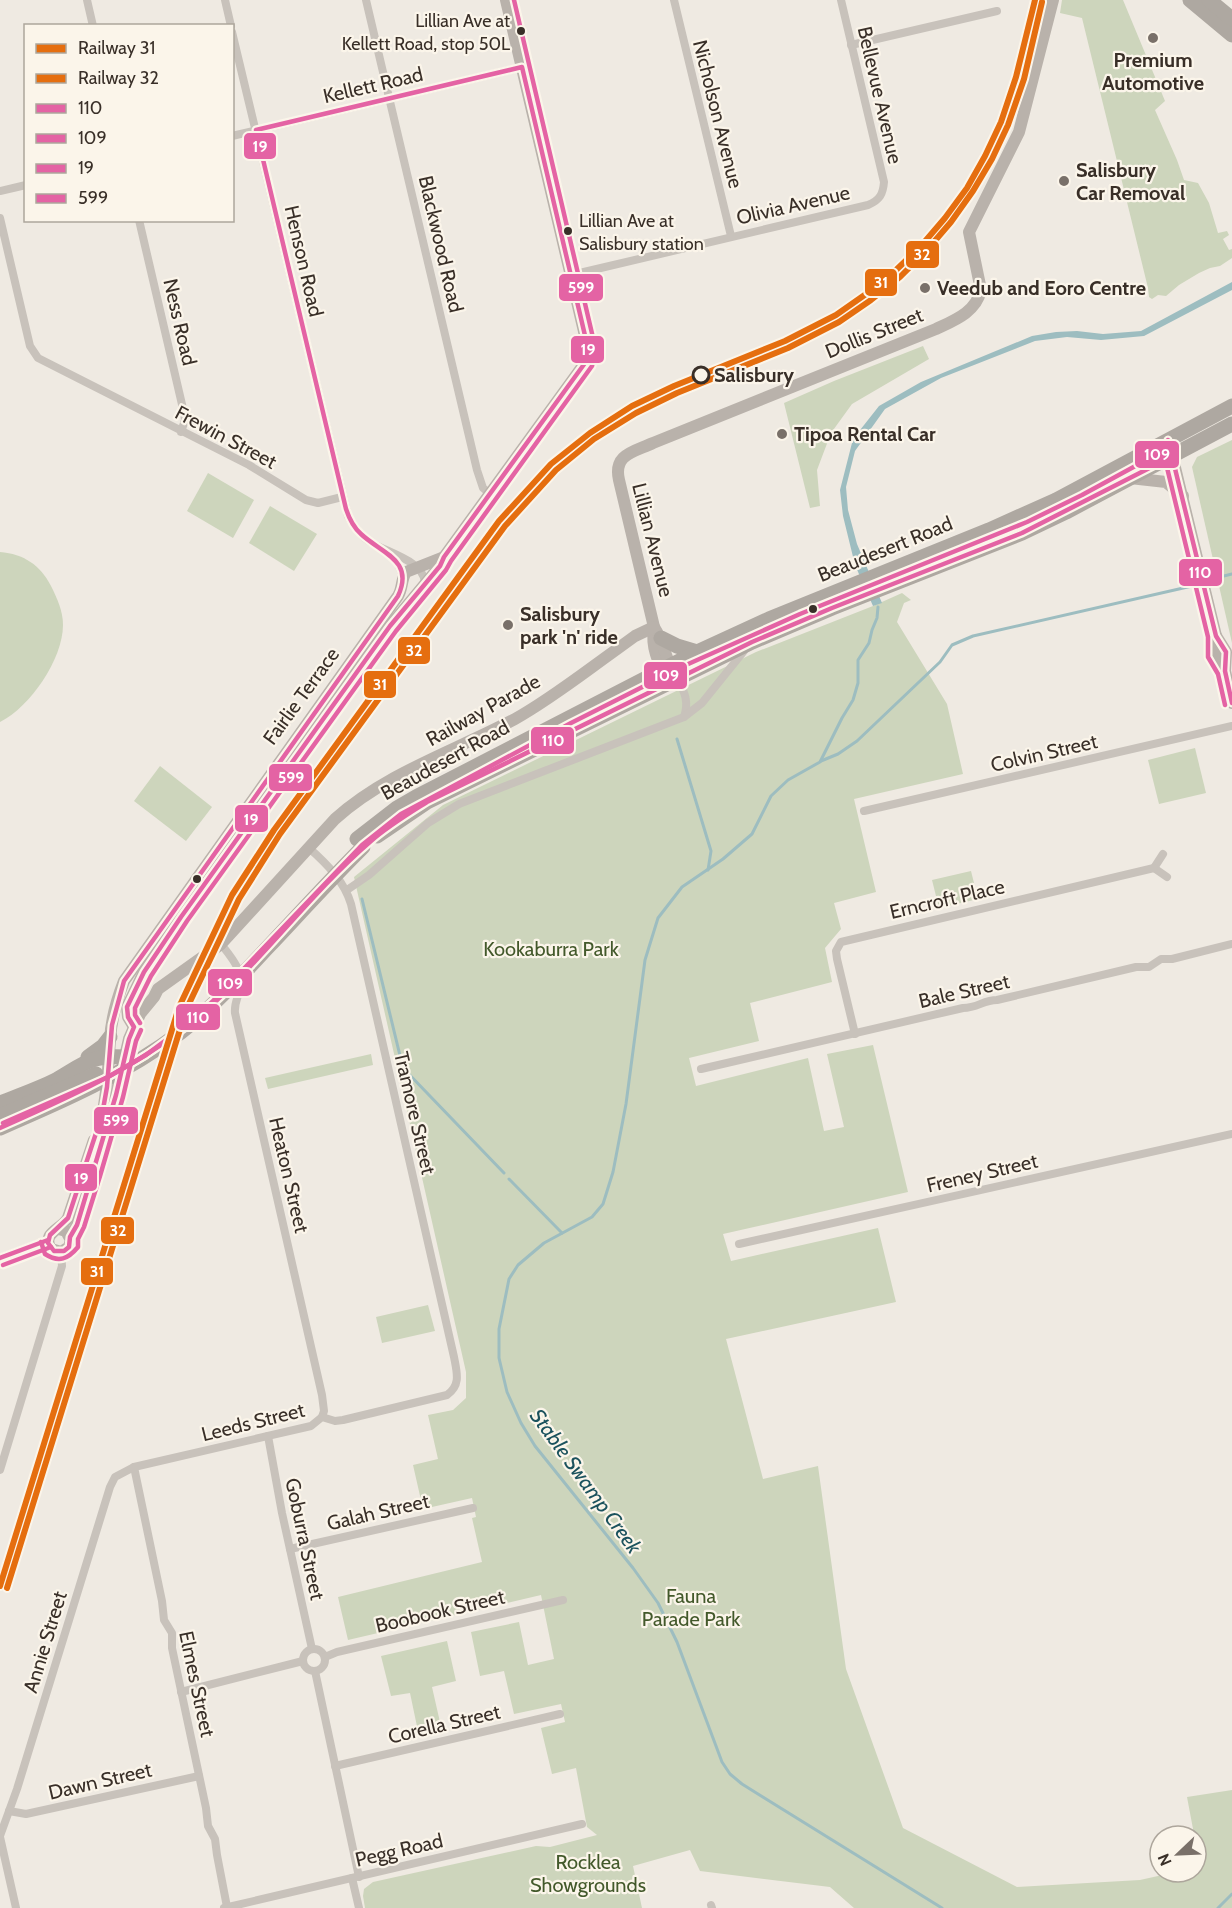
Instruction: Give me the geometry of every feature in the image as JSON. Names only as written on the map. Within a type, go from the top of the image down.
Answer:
[{"type":"highway","points":[[1190,0],[1232,35]]},
{"type":"highway","points":[[1209,0],[1232,19]]},
{"type":"highway","name":"Beaudesert Road","points":[[890,578],[1047,504],[1232,406]]},
{"type":"highway","name":"Beaudesert Road","points":[[0,1116],[104,1070],[141,1049],[177,1022],[207,997],[397,808],[416,797],[697,652],[890,578],[1022,533],[1232,424]]},
{"type":"highway","name":"Beaudesert Road","points":[[0,1128],[115,1075],[182,1031],[236,982],[360,843],[427,802],[850,593]]},
{"type":"highway","points":[[658,633],[676,646],[697,652]]},
{"type":"highway","points":[[81,1064],[103,1046],[110,1037]]},
{"type":"highway","points":[[6,1101],[20,1101],[108,1060],[124,1057]]},
{"type":"highway","points":[[6,1101],[54,1080],[81,1064],[96,1058],[108,1060]]},
{"type":"street","points":[[87,0],[93,24]]},
{"type":"street","points":[[225,0],[231,24]]},
{"type":"street","name":"Blackwood Road","points":[[366,0],[477,470],[483,488],[489,493]]},
{"type":"street","points":[[506,0],[571,275]]},
{"type":"street","name":"Nicholson Avenue","points":[[674,0],[731,236]]},
{"type":"street","name":"Bellevue Avenue","points":[[840,0],[884,182],[881,197]]},
{"type":"street","name":"Dollis Street","points":[[619,462],[629,454],[653,443],[936,329],[971,309],[978,300],[981,290],[969,232],[1019,132],[1053,0]]},
{"type":"street","points":[[852,45],[997,10]]},
{"type":"street","name":"Henson Road","points":[[234,40],[342,497]]},
{"type":"street","name":"Kellett Road","points":[[234,136],[522,67]]},
{"type":"street","points":[[0,190],[24,185]]},
{"type":"street","name":"Olivia Avenue","points":[[571,275],[868,205],[881,197]]},
{"type":"street","name":"Frewin Street","points":[[0,218],[30,346],[43,361],[249,465],[306,500],[318,503],[342,497]]},
{"type":"street","name":"Ness Road","points":[[139,222],[184,413],[185,420],[181,432]]},
{"type":"street","name":"Fairlie Terrace","points":[[134,1027],[127,1013],[132,995],[144,972],[390,626],[436,571],[489,493],[580,371],[588,353],[571,275]]},
{"type":"street","points":[[1168,440],[1216,636],[1226,652],[1225,671],[1232,703]]},
{"type":"street","name":"Lillian Avenue","points":[[619,462],[616,471],[666,667],[673,681]]},
{"type":"street","points":[[1130,478],[1166,482],[1183,496]]},
{"type":"street","points":[[342,497],[353,525],[367,540],[398,555],[416,567],[424,575],[425,582]]},
{"type":"street","points":[[387,551],[398,564],[403,576],[416,567],[444,557]]},
{"type":"street","name":"Fairlie Terrace","points":[[108,1060],[118,996],[124,981],[398,596],[403,585],[403,576]]},
{"type":"street","name":"Railway Parade","points":[[70,1237],[77,1225],[93,1174],[116,1095],[129,1039],[140,1014],[154,997],[158,988],[221,944],[335,819],[365,795],[516,718],[626,642],[658,633]]},
{"type":"street","name":"Beaudesert Road","points":[[347,890],[419,830],[459,804],[684,717],[702,704],[752,642]]},
{"type":"street","points":[[673,681],[684,691],[687,702],[684,717]]},
{"type":"street","name":"Colvin Street","points":[[864,812],[1232,726]]},
{"type":"street","name":"Tramore Street","points":[[309,848],[329,867],[347,890],[457,1373],[454,1390],[447,1395]]},
{"type":"street","points":[[1163,854],[1154,868],[1167,877]]},
{"type":"street","name":"Erncroft Place","points":[[855,1034],[837,959],[836,951],[841,942],[1154,868]]},
{"type":"street","name":"Heaton Street","points":[[221,944],[237,965],[240,975],[235,1013],[322,1395],[324,1411],[322,1417]]},
{"type":"street","name":"Bale Street","points":[[701,1069],[963,1008],[975,1008],[987,1000],[997,1000],[1136,967],[1149,967],[1161,959],[1172,959],[1232,944]]},
{"type":"street","points":[[118,996],[141,994],[158,988]]},
{"type":"street","points":[[58,1229],[66,1231],[70,1237],[69,1247],[61,1252],[51,1249],[48,1240],[52,1231],[58,1229],[68,1218],[102,1115],[106,1098],[108,1060]]},
{"type":"street","name":"Freney Street","points":[[739,1244],[1232,1134]]},
{"type":"street","points":[[0,1258],[48,1240]]},
{"type":"street","points":[[0,1470],[62,1266],[61,1252]]},
{"type":"street","name":"Leeds Street","points":[[134,1467],[311,1426],[322,1417],[335,1421],[343,1420],[447,1395]]},
{"type":"street","name":"Goburra Street","points":[[268,1436],[312,1649]]},
{"type":"street","name":"Elmes Street","points":[[134,1467],[162,1601],[163,1617],[172,1633],[172,1648],[208,1826],[216,1839],[226,1908]]},
{"type":"street","name":"Annie Street","points":[[16,1908],[0,1836],[2,1827],[9,1811],[110,1487],[115,1477],[134,1467]]},
{"type":"street","name":"Galah Street","points":[[290,1549],[473,1508]]},
{"type":"street","name":"Boobook Street","points":[[325,1657],[337,1652],[563,1600]]},
{"type":"street","points":[[312,1649],[321,1651],[325,1657],[322,1668],[315,1671],[309,1670],[303,1661],[306,1652],[312,1649]]},
{"type":"street","points":[[181,1692],[303,1661]]},
{"type":"street","points":[[315,1671],[356,1877],[359,1908]]},
{"type":"street","name":"Corella Street","points":[[335,1766],[560,1714]]},
{"type":"street","name":"Dawn Street","points":[[9,1811],[26,1814],[199,1776]]},
{"type":"street","name":"Pegg Road","points":[[226,1908],[582,1824]]},
{"type":"green space","points":[[1062,0],[1123,0],[1165,101],[1155,110],[1184,180],[1198,183],[1209,203],[1218,233],[1227,231],[1229,235],[1223,239],[1229,250],[1232,249],[1232,258],[1220,266],[1199,273],[1166,296],[1158,295],[1152,299],[1149,297],[1082,18],[1060,13]]},
{"type":"green space","points":[[923,346],[929,359],[852,404],[831,433],[817,470],[820,506],[810,508],[784,403]]},
{"type":"green space","points":[[1232,440],[1232,643],[1192,467],[1197,457]]},
{"type":"green space","points":[[208,473],[254,500],[233,538],[187,511]]},
{"type":"green space","points":[[270,506],[317,534],[294,571],[249,543]]},
{"type":"green space","points":[[0,552],[24,558],[42,572],[57,600],[63,625],[62,638],[57,652],[43,681],[22,705],[0,722]]},
{"type":"green space","points":[[902,593],[911,600],[904,603],[897,622],[947,704],[963,774],[854,799],[876,892],[834,903],[841,929],[825,948],[832,982],[750,1003],[759,1041],[689,1058],[696,1086],[808,1058],[824,1131],[844,1127],[827,1054],[873,1045],[908,1192],[723,1234],[731,1261],[878,1228],[896,1302],[726,1339],[763,1479],[818,1466],[846,1669],[903,1828],[1017,1887],[1148,1878],[1148,1884],[1208,1884],[1208,1824],[1192,1824],[1187,1797],[1232,1790],[1232,1908],[854,1908],[830,1887],[700,1871],[690,1850],[633,1866],[642,1908],[365,1908],[364,1889],[373,1882],[536,1846],[550,1847],[597,1835],[587,1827],[576,1768],[552,1774],[541,1728],[565,1722],[561,1704],[514,1714],[504,1671],[480,1676],[471,1632],[519,1622],[528,1665],[554,1659],[541,1595],[348,1640],[338,1597],[482,1562],[472,1518],[476,1517],[472,1498],[423,1509],[413,1465],[438,1459],[428,1415],[453,1410],[466,1398],[466,1372],[354,877],[443,805],[756,652]]},
{"type":"green space","points":[[1195,748],[1206,793],[1159,804],[1148,760]]},
{"type":"green space","points":[[160,766],[212,807],[186,841],[134,801]]},
{"type":"green space","points":[[971,871],[978,899],[939,908],[932,880]]},
{"type":"green space","points":[[371,1054],[373,1065],[268,1089],[265,1078]]},
{"type":"green space","points":[[428,1305],[435,1331],[382,1343],[376,1317]]},
{"type":"green space","points":[[447,1641],[456,1681],[432,1687],[442,1731],[419,1736],[410,1693],[391,1696],[381,1656]]},
{"type":"water","points":[[1232,282],[1232,290],[1144,336],[1101,340],[1067,337],[1035,341],[941,378],[885,409],[855,451],[846,487],[848,510],[857,544],[882,603],[873,606],[855,565],[843,516],[840,490],[853,439],[879,406],[921,382],[1032,336],[1077,331],[1103,334],[1141,331]]},
{"type":"waterway","points":[[1216,578],[1232,574]]},
{"type":"waterway","points":[[821,761],[838,754],[857,741],[940,662],[952,645],[973,636],[1192,586]]},
{"type":"waterway","name":"Stable Swamp Creek","points":[[878,607],[869,643],[858,660],[858,683],[853,700],[820,762],[788,780],[771,796],[752,834],[723,859],[682,887],[658,918],[645,960],[626,1104],[613,1172],[603,1204],[592,1217],[544,1243],[518,1265],[509,1279],[499,1329],[499,1358],[507,1392],[521,1423],[535,1446],[633,1568],[658,1603],[677,1642],[722,1762],[730,1774],[742,1784],[942,1908]]},
{"type":"waterway","points":[[677,739],[711,851],[708,870]]},
{"type":"waterway","points":[[362,899],[403,1068],[504,1173]]},
{"type":"waterway","points":[[509,1179],[562,1233]]},
{"type":"waterway","name":"Stable Swamp Creek","points":[[1218,1908],[1232,1894]]},
{"type":"rail line","name":"31","points":[[0,1586],[179,1007],[232,895],[274,830],[499,521],[551,464],[590,433],[632,406],[674,386],[785,341],[836,315],[895,271],[921,246],[967,188],[1001,122],[1016,77],[1035,0]]},
{"type":"rail line","name":"32","points":[[7,1588],[186,1010],[239,899],[280,834],[505,526],[556,470],[594,439],[636,413],[677,393],[788,348],[839,322],[900,277],[927,250],[973,191],[1008,125],[1024,79],[1042,2]]},
{"type":"transit line","name":"599","points":[[140,1023],[135,1015],[135,1008],[151,976],[187,921],[396,631],[446,570],[592,366],[595,354],[594,342],[514,0]]},
{"type":"transit line","name":"19","points":[[522,67],[587,344],[588,353],[585,363],[444,557],[440,566],[390,626],[144,972],[127,1007],[128,1017],[134,1027],[77,1225],[70,1237],[69,1247],[64,1251],[54,1251],[48,1243],[50,1235],[68,1218],[102,1115],[107,1087],[112,1025],[124,981],[398,596],[402,584],[399,566],[386,552],[358,531],[346,509],[256,130],[522,67]]},
{"type":"transit line","name":"110","points":[[1168,440],[1216,636],[1226,652],[1225,671],[1232,703]]},
{"type":"transit line","name":"109","points":[[3,1123],[108,1077],[146,1055],[182,1028],[212,1002],[362,845],[401,814],[571,723],[686,665],[800,614],[1027,522],[1163,451],[1208,637],[1208,657],[1218,674],[1225,705]]},
{"type":"transit line","name":"110","points":[[0,1128],[111,1075],[138,1060],[188,1025],[233,985],[350,860],[384,830],[427,802],[752,642],[1022,533],[1173,456]]},
{"type":"transit line","name":"599","points":[[41,1242],[45,1254],[59,1259],[67,1257],[78,1247],[78,1239],[100,1176],[123,1097],[136,1041],[141,1030]]},
{"type":"transit line","name":"19","points":[[0,1258],[48,1240]]},
{"type":"transit line","name":"599","points":[[3,1265],[51,1247]]},
{"type":"place","name":"Lillian Ave at Kellett Road, stop 50L","points":[[521,31]]},
{"type":"place","name":"Premium Automotive","points":[[1153,38]]},
{"type":"place","name":"Salisbury Car Removal","points":[[1064,181]]},
{"type":"place","name":"Lillian Ave at Salisbury station","points":[[568,231]]},
{"type":"place","name":"Veedub and Eoro Centre","points":[[925,288]]},
{"type":"place","name":"Salisbury","points":[[701,375]]},
{"type":"place","name":"Tipoa Rental Car","points":[[782,434]]},
{"type":"place","name":"Salisbury park 'n' ride","points":[[508,625]]},
{"type":"park label","name":"Kookaburra Park","points":[[551,949]]},
{"type":"park label","name":"Fauna Parade Park","points":[[691,1608]]},
{"type":"park label","name":"Rocklea Showgrounds","points":[[588,1874]]}]
